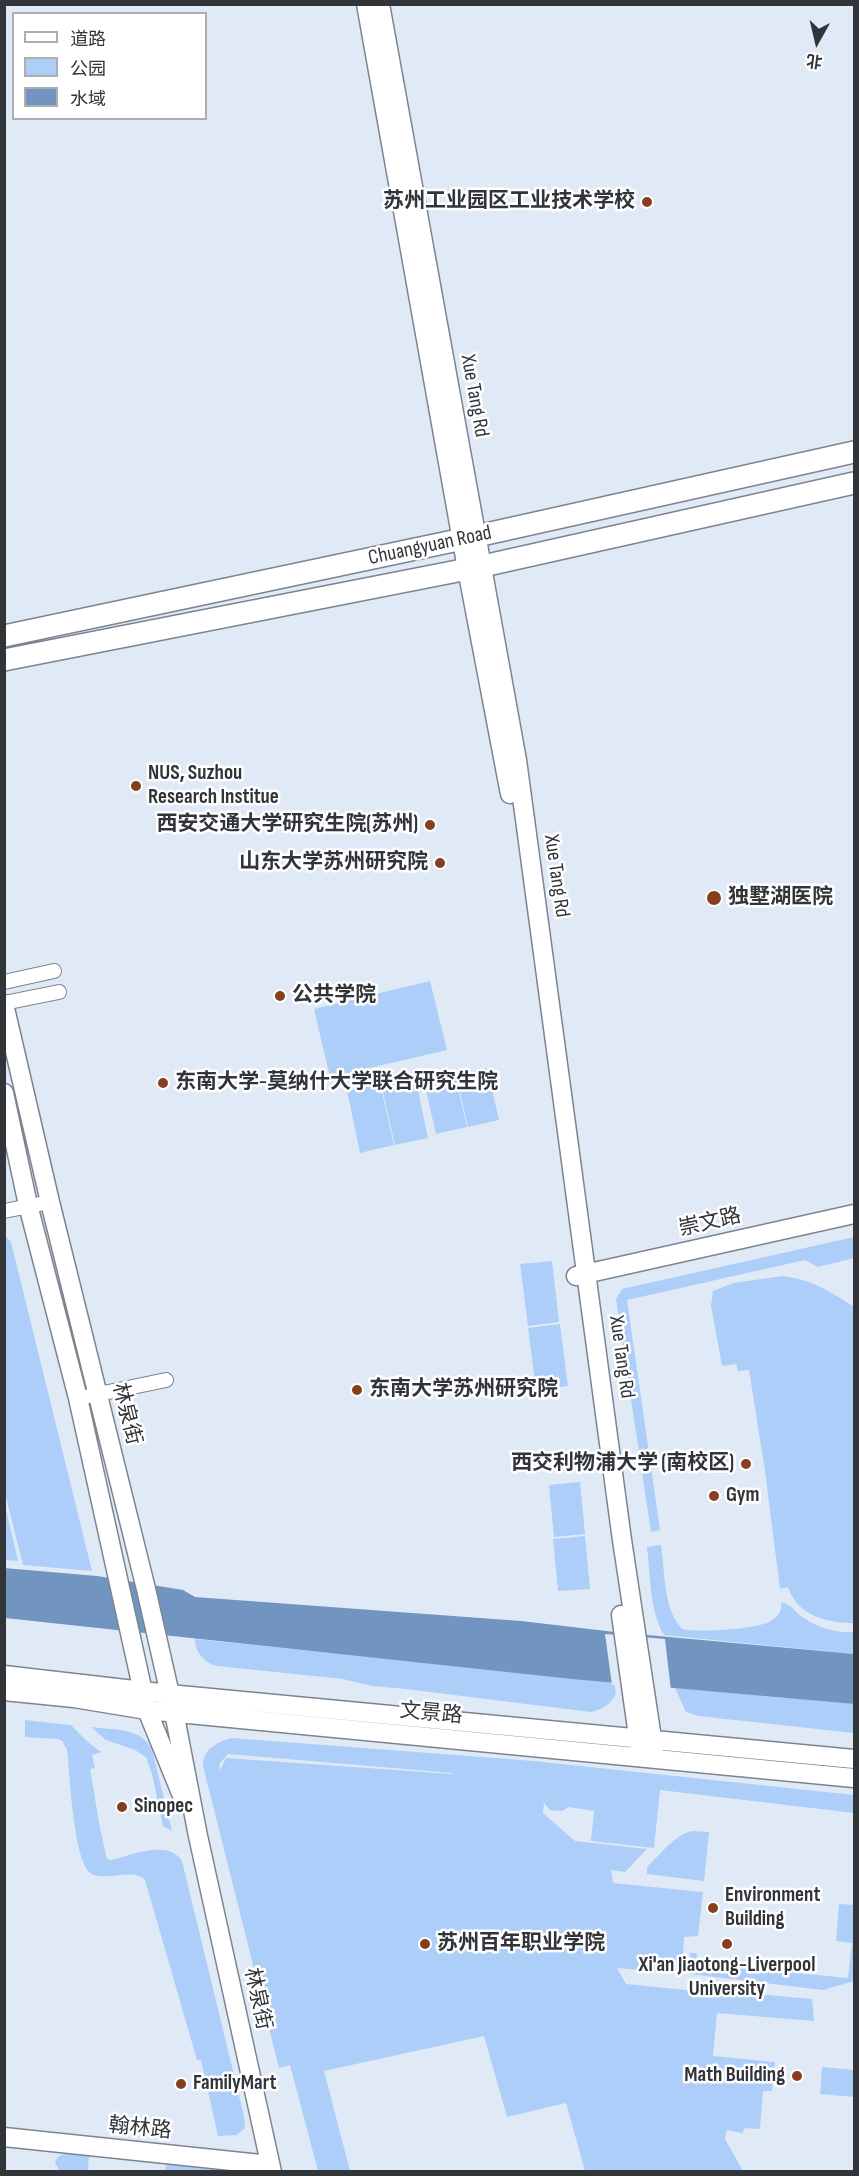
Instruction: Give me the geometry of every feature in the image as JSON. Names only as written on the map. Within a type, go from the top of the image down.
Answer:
[{"type":"main road","name":"Xue Tang Rd","points":[[366,4],[470,538]]},
{"type":"main road","name":"Xue Tang Rd","points":[[380,4],[475,567],[509,786],[582,1280],[648,1758]]},
{"type":"main road","name":"Chuangyuan Road","points":[[4,636],[470,538],[855,452]]},
{"type":"main road","name":"Chuangyuan Road","points":[[4,660],[475,567],[855,483]]},
{"type":"main road","name":"林泉街","points":[[4,1004],[50,1202],[159,1644],[198,1836],[271,2168]]},
{"type":"main road","name":"林泉街","points":[[4,1093],[28,1205],[78,1398],[142,1691],[147,1710],[198,1836]]},
{"type":"main road","name":"崇文路","points":[[582,1280],[855,1214]]},
{"type":"main road","name":"崇文路","points":[[582,1280],[855,1226]]},
{"type":"main road","name":"文景路","points":[[4,1676],[169,1694],[855,1759]]},
{"type":"main road","name":"文景路","points":[[4,1691],[74,1698],[147,1710],[855,1778]]},
{"type":"main road","name":"翰林路","points":[[4,2137],[271,2168]]},
{"type":"street","points":[[4,982],[54,971]]},
{"type":"street","points":[[4,1004],[59,992]]},
{"type":"street","points":[[4,1211],[50,1202]]},
{"type":"street","points":[[78,1398],[166,1380]]},
{"type":"green space","points":[[430,981],[447,1050],[330,1077],[314,1009]]},
{"type":"green space","points":[[487,1068],[499,1120],[468,1127],[456,1075]]},
{"type":"green space","points":[[455,1075],[467,1127],[436,1134],[424,1082]]},
{"type":"green space","points":[[415,1076],[428,1138],[395,1145],[381,1084]]},
{"type":"green space","points":[[380,1084],[394,1145],[360,1153],[347,1091]]},
{"type":"green space","points":[[4,1234],[11,1242],[92,1571],[23,1565],[4,1489]]},
{"type":"green space","points":[[854,1237],[854,1258],[818,1267],[805,1260],[627,1300],[660,1530],[651,1532],[616,1299],[622,1289]]},
{"type":"green space","points":[[552,1261],[559,1322],[528,1326],[520,1264]]},
{"type":"green space","points":[[783,1276],[803,1280],[820,1287],[854,1307],[854,1623],[815,1616],[798,1605],[788,1587],[780,1589],[749,1370],[738,1371],[736,1364],[722,1366],[711,1306],[713,1291],[733,1283]]},
{"type":"green space","points":[[560,1324],[568,1386],[536,1390],[528,1328]]},
{"type":"green space","points":[[580,1482],[585,1534],[554,1537],[549,1485]]},
{"type":"green space","points":[[5,1505],[18,1561],[5,1560]]},
{"type":"green space","points":[[585,1536],[590,1589],[558,1591],[553,1539]]},
{"type":"green space","points":[[661,1545],[668,1600],[671,1611],[682,1629],[737,1629],[767,1623],[780,1612],[781,1602],[788,1604],[809,1622],[821,1627],[834,1631],[854,1632],[854,1654],[664,1635],[653,1604],[647,1547]]},
{"type":"green space","points":[[195,1639],[614,1682],[616,1694],[606,1706],[591,1712],[372,1686],[343,1679],[217,1666],[201,1656]]},
{"type":"green space","points":[[675,1688],[854,1704],[854,1733],[698,1716],[686,1712]]},
{"type":"green space","points":[[25,1720],[71,1725],[90,1744],[102,1752],[92,1755],[95,1768],[90,1769],[107,1859],[159,1850],[176,1854],[182,1861],[244,2116],[245,2128],[237,2135],[218,2136],[201,2060],[197,2060],[145,1880],[130,1874],[97,1876],[87,1870],[75,1828],[67,1750],[62,1741],[58,1739],[25,1737]]},
{"type":"green space","points":[[91,1727],[134,1733],[147,1743],[152,1750],[172,1831],[163,1826],[146,1757],[135,1750],[106,1740]]},
{"type":"green space","name":"苏州百年职业学院","points":[[232,1738],[534,1761],[854,1795],[854,1813],[660,1790],[654,1848],[591,1841],[594,1811],[569,1807],[562,1811],[550,1810],[544,1803],[543,1813],[575,1841],[647,1849],[625,1872],[611,1870],[613,1883],[703,1892],[698,1936],[684,1937],[682,1973],[617,1968],[626,1984],[812,1999],[814,2021],[717,2013],[713,2056],[775,2062],[772,2091],[763,2091],[760,2129],[744,2128],[743,2133],[727,2130],[725,2139],[743,2171],[585,2171],[566,2103],[507,2117],[484,2036],[324,2071],[350,2171],[318,2171],[290,2065],[279,2068],[203,1766],[208,1751],[216,1744]],"holes":[[[228,1754],[452,1773],[226,1758],[219,1772],[220,1763]]]},
{"type":"green space","points":[[693,1831],[709,1832],[704,1881],[647,1874],[647,1867],[668,1846],[680,1836]]},
{"type":"green space","points":[[839,1904],[854,1905],[854,1981],[823,1990],[690,1974],[690,1953],[697,1953],[696,1963],[848,1978],[852,1943],[836,1941]]},
{"type":"green space","points":[[822,2067],[854,2070],[854,2097],[820,2094]]},
{"type":"green space","points":[[70,2147],[219,2165],[236,2171],[165,2171],[166,2163],[89,2155],[88,2171],[60,2171],[55,2163],[56,2160],[61,2155],[70,2153]]},
{"type":"water","points":[[4,1568],[97,1576],[183,1590],[195,1597],[521,1621],[854,1654],[854,1704],[572,1679],[5,1618]]},
{"type":"pier","points":[[605,1634],[665,1639],[671,1691],[612,1685]]},
{"type":"place","name":"苏州工业园区工业技术学校","points":[[647,202]]},
{"type":"place","name":"NUS, Suzhou Research Institue","points":[[136,786]]},
{"type":"place","name":"西安交通大学研究生院(苏州)","points":[[430,825]]},
{"type":"place","name":"山东大学苏州研究院","points":[[440,863]]},
{"type":"place","name":"独墅湖医院","points":[[714,898]]},
{"type":"place","name":"公共学院","points":[[280,996]]},
{"type":"place","name":"东南大学-莫纳什大学联合研究生院","points":[[163,1083]]},
{"type":"place","name":"东南大学苏州研究院","points":[[357,1390]]},
{"type":"place","name":"西交利物浦大学 (南校区)","points":[[746,1464]]},
{"type":"place","name":"Gym","points":[[714,1496]]},
{"type":"place","name":"Sinopec","points":[[122,1807]]},
{"type":"place","name":"Environment Building","points":[[713,1908]]},
{"type":"place","name":"苏州百年职业学院","points":[[425,1944]]},
{"type":"place","name":"Xi'an Jiaotong-Liverpool University","points":[[727,1944]]},
{"type":"place","name":"Math Building","points":[[797,2076]]},
{"type":"place","name":"FamilyMart","points":[[181,2084]]}]
